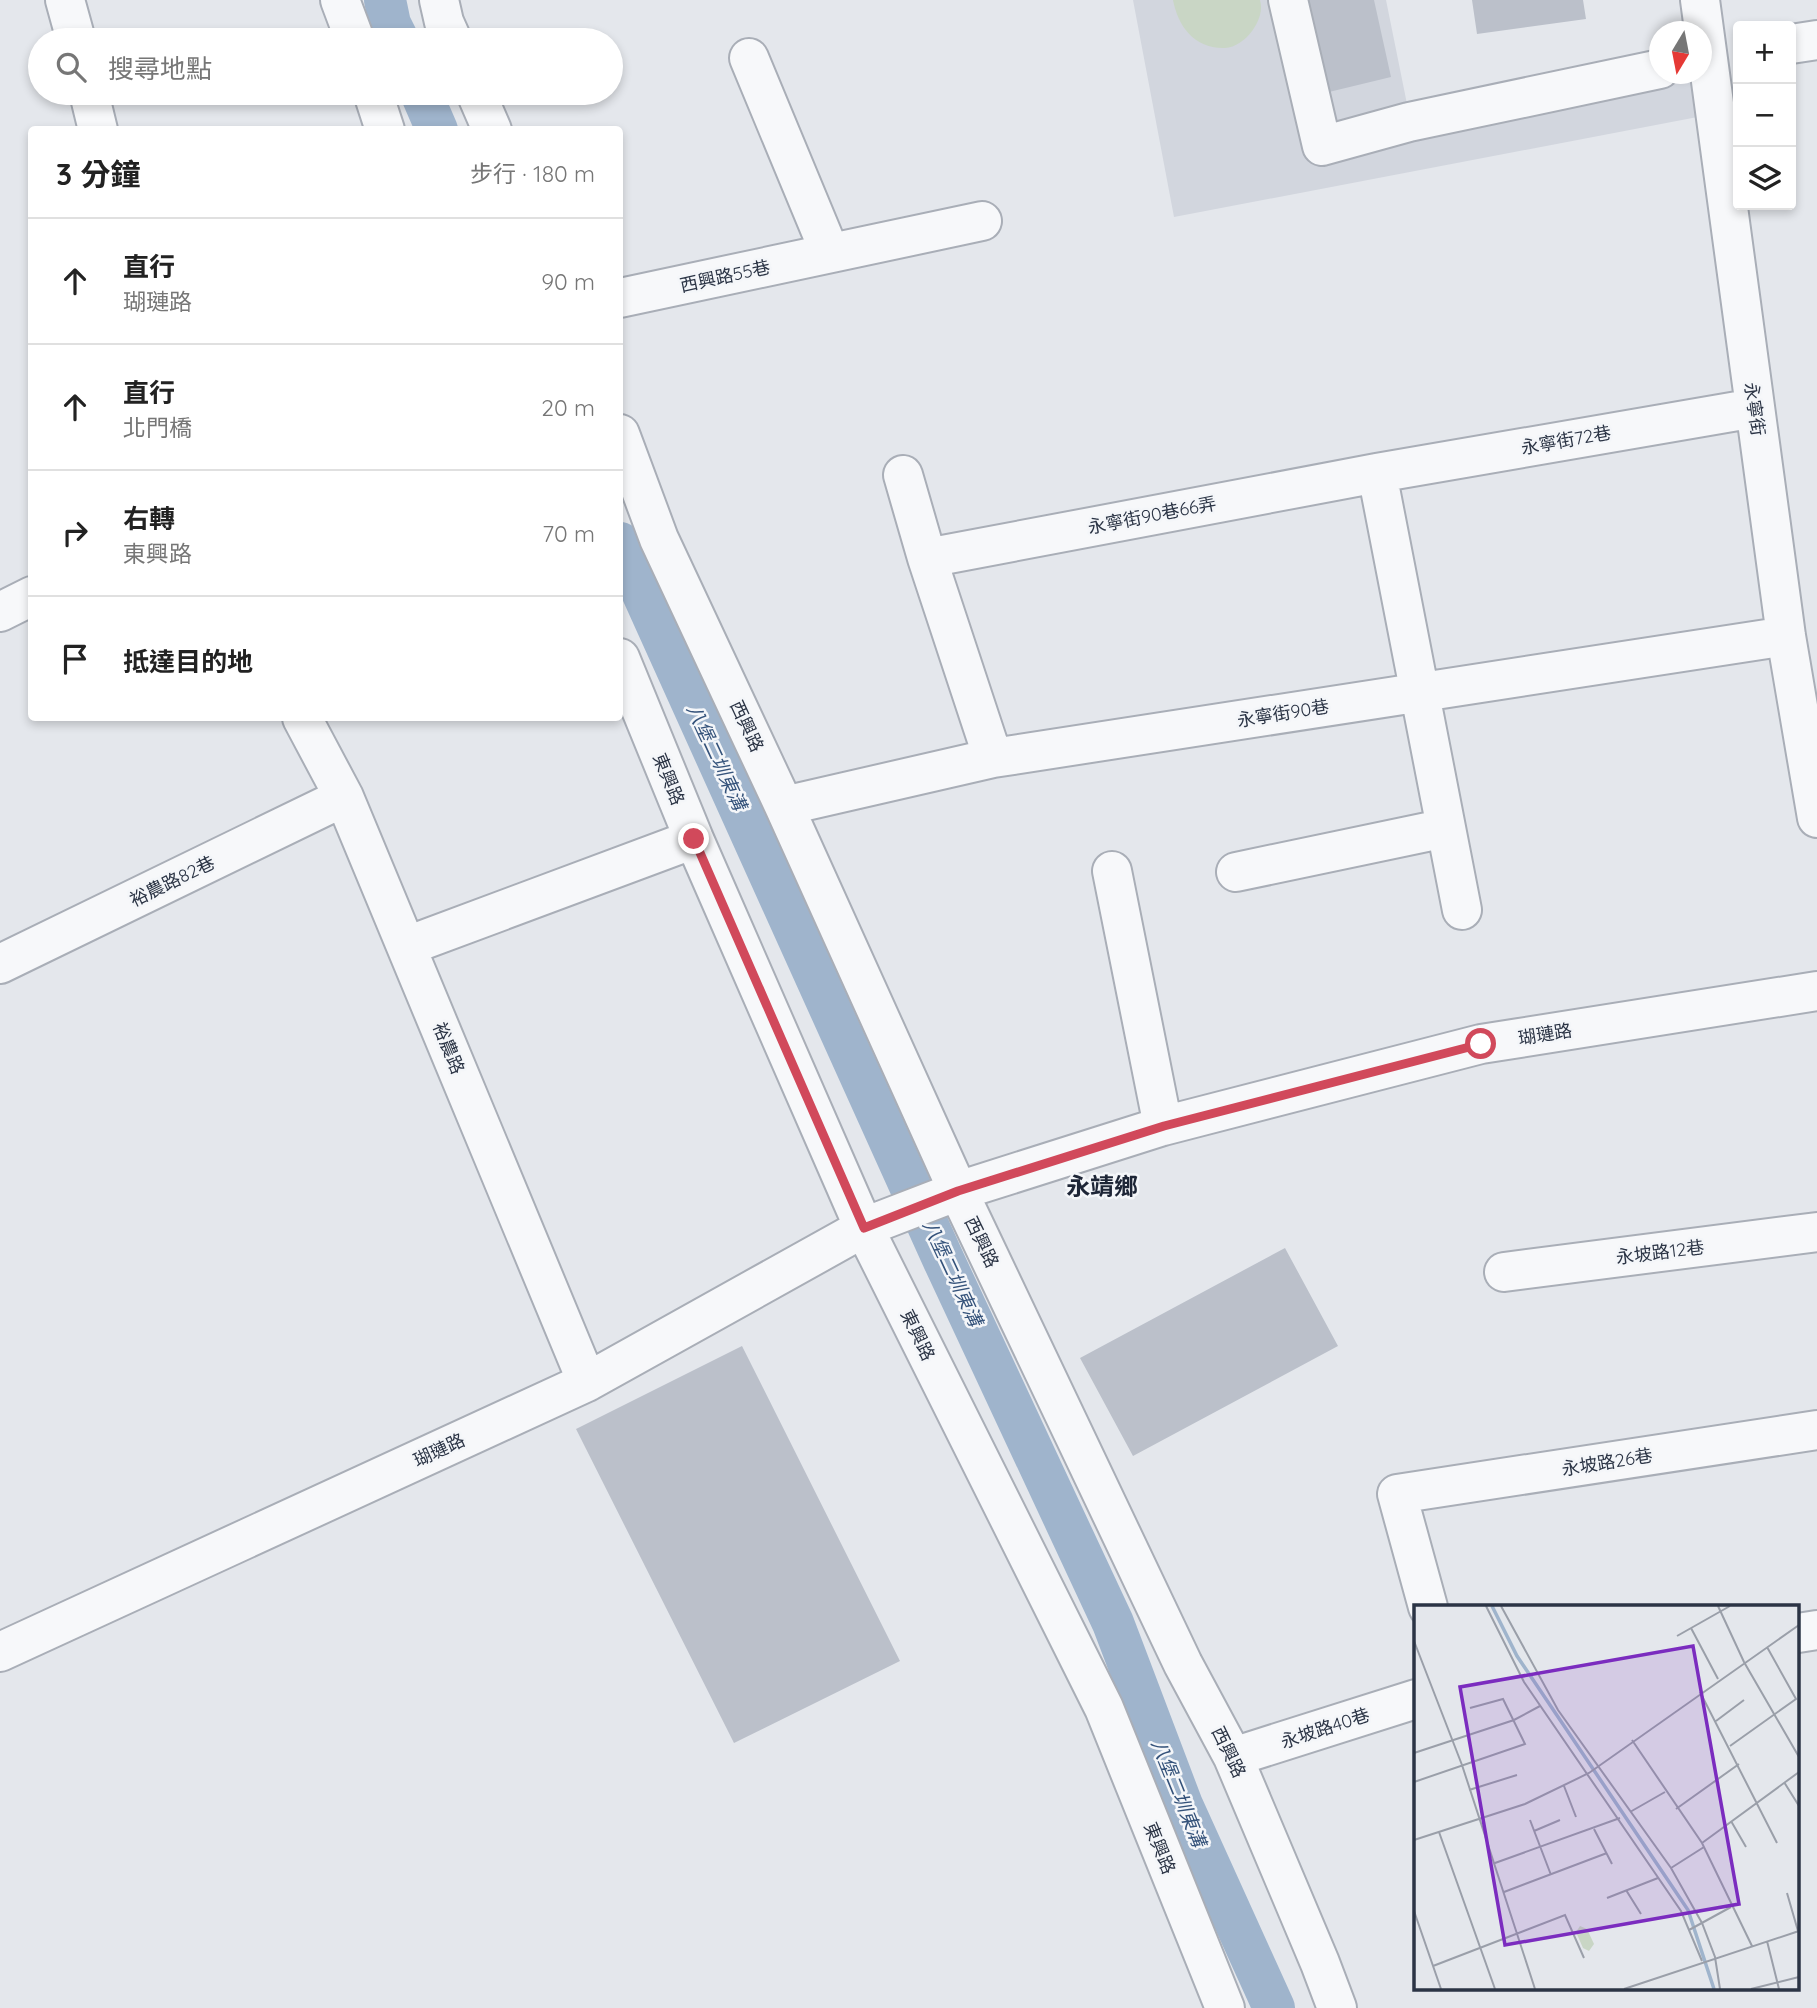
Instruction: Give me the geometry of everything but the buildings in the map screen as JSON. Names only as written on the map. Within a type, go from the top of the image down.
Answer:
[{"type":"street","points":[[65,0],[72,28]]},
{"type":"street","points":[[340,0],[350,28]]},
{"type":"street","points":[[439,0],[447,28]]},
{"type":"street","points":[[1288,0],[1322,146],[1409,122],[1649,71]]},
{"type":"street","name":"永寧街","points":[[1700,0],[1716,58],[1755,408],[1786,636],[1817,818]]},
{"type":"street","points":[[1796,43],[1817,40]]},
{"type":"street","points":[[749,58],[830,253]]},
{"type":"street","points":[[92,105],[97,126]]},
{"type":"street","points":[[377,105],[384,126]]},
{"type":"street","points":[[481,105],[490,126]]},
{"type":"street","name":"西興路55巷","points":[[623,297],[982,221]]},
{"type":"street","name":"永寧街72巷","points":[[1377,473],[1755,408]]},
{"type":"street","name":"西興路","points":[[623,442],[659,539],[784,806],[956,1191],[1183,1664],[1233,1757],[1337,2008]]},
{"type":"street","points":[[1377,473],[1462,910]]},
{"type":"street","name":"永寧街90巷66弄","points":[[927,558],[1377,473]]},
{"type":"street","points":[[903,475],[927,558],[993,758]]},
{"type":"street","points":[[0,612],[28,598]]},
{"type":"street","name":"永寧街90巷","points":[[784,806],[993,758],[1786,636]]},
{"type":"street","name":"東興路","points":[[623,665],[694,839],[866,1227],[1104,1708],[1225,2008]]},
{"type":"street","name":"裕農路","points":[[304,721],[344,797],[587,1382]]},
{"type":"street","name":"裕農路82巷","points":[[0,964],[344,797]]},
{"type":"street","points":[[1236,872],[1446,828]]},
{"type":"street","points":[[407,946],[694,839]]},
{"type":"street","points":[[1112,871],[1164,1126]]},
{"type":"street","name":"瑚璉路","points":[[2,1642],[587,1382],[866,1227],[956,1191],[1164,1126],[1481,1044],[1817,991]]},
{"type":"street","name":"永坡路12巷","points":[[1503,1272],[1817,1232]]},
{"type":"street","name":"永坡路26巷","points":[[1427,1605],[1397,1494],[1817,1430]]},
{"type":"street","name":"永坡路40巷","points":[[1233,1757],[1414,1700]]},
{"type":"shaded area","points":[[1133,0],[1386,0],[1407,104],[1649,75],[1649,84],[1702,84],[1708,115],[1174,217]]},
{"type":"green space","points":[[1173,0],[1260,0],[1260,15],[1252,31],[1240,43],[1225,48],[1214,47],[1204,45],[1189,34],[1179,19]]},
{"type":"waterway","name":"八堡二圳東溝","points":[[385,0],[392,28]]},
{"type":"waterway","name":"八堡二圳東溝","points":[[426,105],[435,126]]},
{"type":"waterway","name":"八堡二圳東溝","points":[[623,550],[944,1261],[1113,1623],[1182,1805],[1274,2008]]},
{"type":"district","name":"永靖鄉","points":[[1102,1186]]},
{"type":"route","points":[[694,839],[864,1228],[958,1191],[1164,1126],[1481,1044]]}]
